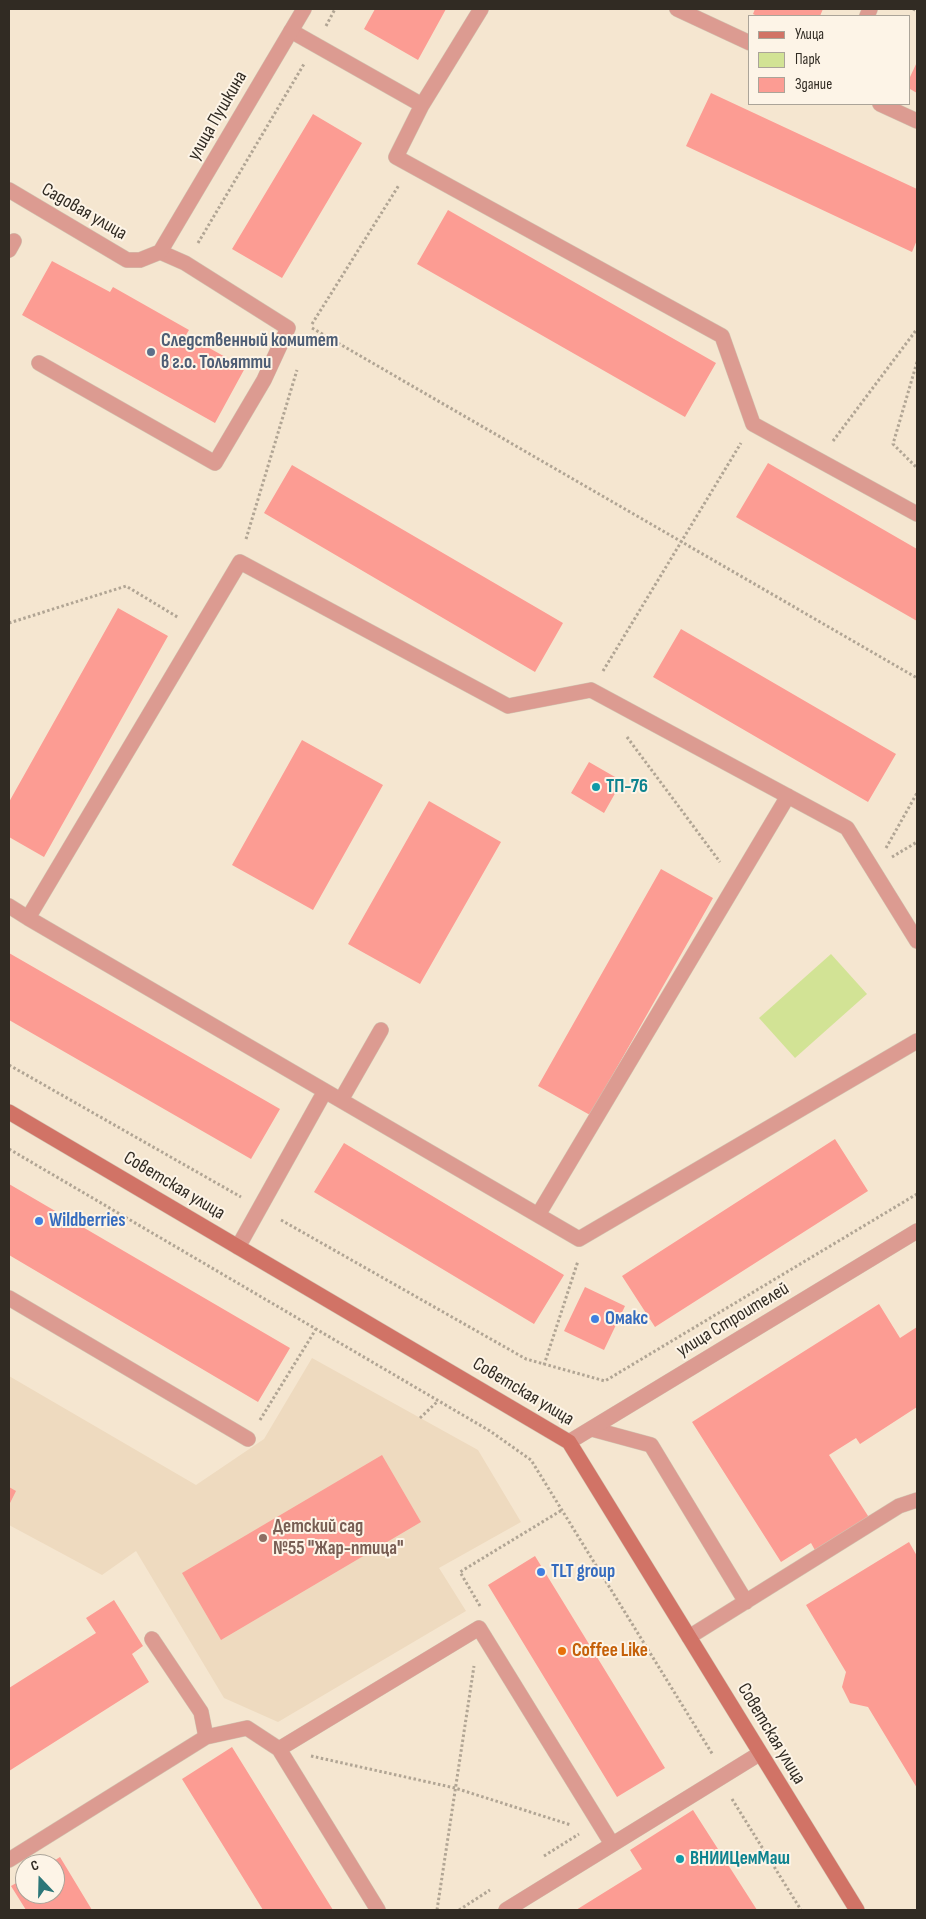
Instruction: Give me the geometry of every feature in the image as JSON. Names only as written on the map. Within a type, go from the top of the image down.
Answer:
[{"type":"main road","name":"Советская улица","points":[[9,1112],[570,1442],[690,1637],[759,1754],[857,1910]]},
{"type":"street","name":"улица Пушкина","points":[[163,248],[304,9]]},
{"type":"street","points":[[481,9],[422,105],[396,157],[722,336],[754,424],[917,514]]},
{"type":"street","points":[[677,9],[748,42]]},
{"type":"street","points":[[291,31],[422,105]]},
{"type":"street","points":[[882,105],[917,121]]},
{"type":"street","name":"Садовая улица","points":[[9,190],[127,260],[140,260],[163,248]]},
{"type":"street","points":[[39,363],[215,463],[264,380],[288,328],[163,248]]},
{"type":"street","points":[[28,918],[240,562],[508,706],[592,690],[847,828],[917,941]]},
{"type":"street","points":[[538,1215],[788,796]]},
{"type":"street","points":[[9,906],[579,1239],[917,1041]]},
{"type":"street","points":[[341,1100],[381,1030]]},
{"type":"street","points":[[238,1247],[325,1091]]},
{"type":"street","name":"улица Строителей","points":[[570,1442],[917,1231]]},
{"type":"street","points":[[9,1298],[248,1439]]},
{"type":"street","points":[[592,1429],[651,1445],[746,1602]]},
{"type":"street","points":[[690,1637],[899,1506],[917,1500]]},
{"type":"street","points":[[279,1749],[479,1628],[612,1844]]},
{"type":"street","points":[[152,1639],[201,1712],[206,1737]]},
{"type":"street","points":[[9,1860],[206,1737],[248,1728],[279,1749],[378,1910]]},
{"type":"street","points":[[506,1910],[759,1754]]},
{"type":"path","points":[[163,248],[192,254],[335,9]]},
{"type":"path","points":[[913,9],[917,11]]},
{"type":"path","points":[[412,166],[310,327],[917,678]]},
{"type":"path","points":[[820,460],[917,329]]},
{"type":"path","points":[[917,362],[892,444],[917,468]]},
{"type":"path","points":[[240,562],[298,364]]},
{"type":"path","points":[[592,690],[754,424]]},
{"type":"path","points":[[9,623],[126,586],[199,630]]},
{"type":"path","points":[[626,736],[736,883]]},
{"type":"path","points":[[872,870],[917,794]]},
{"type":"path","points":[[9,1149],[438,1401],[490,1432],[531,1460],[713,1755],[720,1778],[801,1910]]},
{"type":"path","points":[[526,1359],[605,1381],[917,1194]]},
{"type":"path","points":[[544,1364],[587,1234]]},
{"type":"path","points":[[248,1439],[316,1329]]},
{"type":"path","points":[[420,1418],[438,1401]]},
{"type":"path","points":[[479,1628],[482,1610],[460,1572],[562,1510]]},
{"type":"path","points":[[437,1910],[474,1665]]},
{"type":"path","points":[[279,1749],[456,1788],[577,1826]]},
{"type":"shaded area","name":"Детский сад №55 \"Жар-птица\"","points":[[312,1358],[478,1450],[521,1522],[439,1568],[466,1611],[278,1722],[224,1698],[136,1551],[102,1575],[9,1525],[9,1376],[196,1485],[264,1439]]},
{"type":"green space","points":[[831,954],[867,994],[795,1058],[759,1018]]},
{"type":"building","points":[[375,9],[446,9],[418,60],[364,29]]},
{"type":"building","points":[[755,9],[823,9],[820,15],[753,14]]},
{"type":"building","points":[[917,62],[917,93],[911,90],[911,75]]},
{"type":"building","points":[[711,93],[917,189],[917,240],[912,252],[686,146]]},
{"type":"building","points":[[313,114],[362,143],[282,278],[232,249]]},
{"type":"building","points":[[448,210],[716,363],[685,417],[417,264]]},
{"type":"building","name":"Следственный комитет в г.о. Тольятти","points":[[52,261],[110,292],[113,287],[189,330],[186,335],[245,368],[215,423],[22,315]]},
{"type":"building","points":[[768,463],[917,549],[917,621],[736,517]]},
{"type":"building","points":[[292,465],[563,623],[535,672],[264,513]]},
{"type":"building","points":[[118,608],[168,636],[44,857],[9,837],[9,802]]},
{"type":"building","points":[[681,629],[896,754],[868,802],[653,677]]},
{"type":"building","points":[[302,740],[383,785],[313,910],[232,865]]},
{"type":"building","name":"ТП-76","points":[[589,762],[622,781],[604,813],[571,793]]},
{"type":"building","points":[[429,801],[501,842],[420,984],[348,944]]},
{"type":"building","points":[[661,869],[713,898],[590,1115],[538,1086]]},
{"type":"building","points":[[9,953],[280,1109],[251,1159],[9,1020]]},
{"type":"building","points":[[835,1139],[868,1191],[655,1327],[622,1276]]},
{"type":"building","points":[[344,1143],[564,1275],[534,1324],[314,1192]]},
{"type":"building","points":[[9,1184],[290,1348],[258,1402],[9,1255]]},
{"type":"building","name":"Омакс","points":[[585,1287],[625,1306],[604,1350],[564,1331]]},
{"type":"building","points":[[879,1304],[900,1338],[917,1327],[917,1407],[860,1444],[856,1438],[829,1455],[870,1519],[816,1552],[811,1543],[781,1562],[692,1422]]},
{"type":"building","points":[[382,1455],[421,1522],[221,1640],[182,1573]]},
{"type":"building","points":[[9,1487],[16,1491],[9,1505]]},
{"type":"building","points":[[909,1542],[917,1556],[917,1788],[868,1707],[850,1703],[842,1687],[846,1672],[806,1605]]},
{"type":"building","points":[[535,1556],[665,1768],[617,1797],[488,1585]]},
{"type":"building","points":[[114,1600],[143,1646],[132,1654],[149,1682],[9,1771],[9,1688],[96,1633],[86,1618]]},
{"type":"building","points":[[232,1747],[333,1910],[263,1910],[182,1779]]},
{"type":"building","name":"ВНИИЦемМаш","points":[[693,1810],[757,1910],[576,1910],[642,1869],[630,1850]]},
{"type":"building","points":[[65,1865],[92,1910],[26,1910],[22,1904],[65,1904]]},
{"type":"building","points":[[15,1884],[15,1892],[11,1886]]},
{"type":"place","name":"Следственный комитет в г.о. Тольятти","points":[[151,352]]},
{"type":"place","name":"ТП-76","points":[[596,787]]},
{"type":"place","name":"Wildberries","points":[[39,1221]]},
{"type":"place","name":"Омакс","points":[[595,1319]]},
{"type":"place","name":"Детский сад №55 \"Жар-птица\"","points":[[263,1538]]},
{"type":"place","name":"TLT group","points":[[541,1572]]},
{"type":"place","name":"Coffee Like","points":[[562,1651]]},
{"type":"place","name":"ВНИИЦемМаш","points":[[680,1859]]}]
